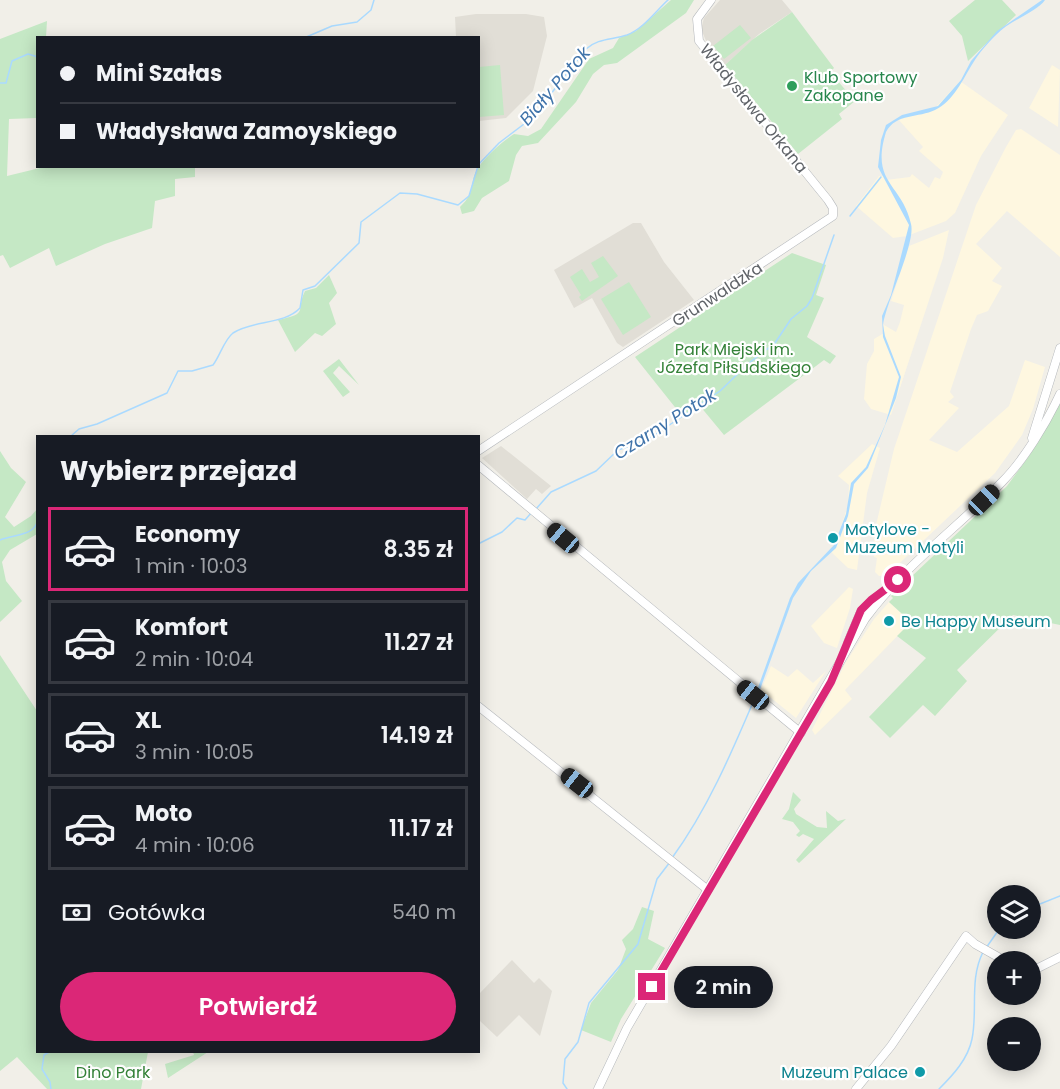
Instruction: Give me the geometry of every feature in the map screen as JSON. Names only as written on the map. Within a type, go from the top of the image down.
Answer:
[{"type":"street","name":"Władysława Orkana","points":[[711,0],[697,19],[699,41],[828,200],[834,213]]},
{"type":"street","name":"Grunwaldzka","points":[[480,450],[828,220],[834,213]]},
{"type":"street","points":[[1031,441],[1060,348]]},
{"type":"street","points":[[598,1089],[627,1028],[801,734],[858,624],[875,600],[1002,483],[1031,441],[1040,432],[1060,393],[1053,392],[1048,387]]},
{"type":"street","points":[[480,467],[801,734]]},
{"type":"street","points":[[480,708],[708,890]]},
{"type":"street","points":[[856,1089],[891,1046],[957,944],[966,936],[988,951]]},
{"type":"street","points":[[1041,966],[1060,957]]},
{"type":"shaded area","points":[[720,0],[782,0],[792,12],[759,34],[725,65],[707,43],[701,29],[704,18]]},
{"type":"shaded area","points":[[476,14],[526,14],[544,17],[547,36],[533,91],[506,118],[480,121],[480,36],[456,36],[455,17]]},
{"type":"shaded area","points":[[1052,65],[1060,70],[1058,127],[1029,108]]},
{"type":"shaded area","points":[[960,81],[1008,115],[981,156],[955,213],[946,221],[907,236],[893,238],[856,206],[879,176],[884,176],[886,180],[910,177],[912,174],[929,188],[935,177],[940,179],[943,172],[919,151],[923,147],[897,118],[936,107]]},
{"type":"shaded area","points":[[1021,129],[1060,155],[1060,257],[1007,211],[976,244],[1002,268],[992,281],[1002,286],[988,311],[977,315],[971,329],[950,392],[954,397],[948,402],[959,408],[929,440],[957,452],[1009,406],[1025,360],[1045,367],[1033,409],[1022,435],[995,473],[887,575],[879,576],[875,572],[877,558],[874,557],[873,550],[876,525],[894,449],[976,205],[1016,130]]},
{"type":"shaded area","points":[[633,223],[641,223],[664,262],[694,300],[623,347],[617,343],[592,298],[574,308],[554,270]]},
{"type":"shaded area","points":[[949,230],[943,258],[891,415],[871,409],[864,399],[867,364],[874,351],[874,339],[884,333],[884,325],[896,332],[900,322],[904,305],[891,301],[909,246]]},
{"type":"shaded area","points":[[872,444],[880,448],[867,493],[857,570],[848,568],[830,551],[838,536],[848,505],[849,485],[838,476]]},
{"type":"shaded area","points":[[501,446],[551,486],[542,494],[536,489],[527,499],[482,458]]},
{"type":"shaded area","points":[[849,587],[853,589],[850,608],[837,648],[824,643],[811,626]]},
{"type":"shaded area","points":[[889,602],[911,622],[845,690],[852,699],[815,735],[812,730],[846,662],[874,619]]},
{"type":"shaded area","points":[[771,666],[788,677],[797,669],[813,683],[826,671],[796,718],[761,690]]},
{"type":"shaded area","points":[[512,960],[534,983],[539,978],[552,991],[540,1036],[519,1015],[497,1037],[480,1021],[480,993]]},
{"type":"green space","points":[[671,0],[694,0],[686,13],[617,63],[604,65],[593,74],[576,102],[538,143],[522,146],[516,155],[509,181],[482,198],[474,211],[462,214],[460,207],[471,192],[475,174],[490,154],[514,134],[528,136],[541,129],[589,59],[613,48],[619,38],[636,31]]},
{"type":"green space","points":[[975,0],[1002,0],[1016,15],[968,61],[962,36],[949,21]]},
{"type":"green space","name":"Klub Sportowy Zakopane","points":[[792,12],[834,68],[830,72],[855,101],[839,114],[842,119],[798,154],[725,65],[752,40]]},
{"type":"green space","points":[[47,21],[46,36],[36,36],[36,118],[9,119],[7,176],[40,168],[195,168],[195,177],[175,179],[175,196],[155,201],[152,228],[105,244],[56,266],[49,248],[10,268],[3,255],[0,256],[0,39]]},
{"type":"green space","points":[[740,25],[751,38],[724,59],[713,46]]},
{"type":"green space","points":[[500,65],[504,115],[480,117],[480,67]]},
{"type":"green space","name":"Park Miejski im. Józefa Piłsudskiego","points":[[792,253],[826,265],[816,295],[824,298],[807,337],[836,356],[830,364],[824,360],[724,435],[700,406],[682,416],[635,357]]},
{"type":"green space","points":[[603,256],[618,276],[582,301],[570,277],[582,269],[590,282],[599,277],[591,263]]},
{"type":"green space","points":[[329,275],[337,293],[329,303],[336,324],[322,336],[315,333],[295,352],[278,320],[298,313],[305,291],[316,288]]},
{"type":"green space","points":[[629,282],[651,317],[623,335],[601,299]]},
{"type":"green space","points":[[339,359],[359,385],[339,366],[333,373],[350,392],[343,397],[323,371]]},
{"type":"green space","points":[[1060,402],[1060,625],[1013,615],[957,670],[967,681],[935,716],[923,705],[890,738],[869,717],[926,658],[897,636],[911,622],[889,602],[893,598],[891,596],[1007,486],[1029,456]]},
{"type":"green space","points":[[0,451],[11,468],[26,482],[5,517],[14,527],[36,510],[36,535],[10,550],[2,562],[6,581],[22,601],[0,622]]},
{"type":"green space","name":"Dino Park","points":[[0,655],[36,709],[36,1053],[148,1053],[141,1089],[47,1089],[17,1057],[0,1071]]},
{"type":"green space","points":[[793,792],[801,800],[794,809],[796,814],[817,827],[827,828],[826,811],[838,821],[846,819],[799,863],[796,860],[814,839],[803,834],[799,837],[796,835],[800,831],[793,822],[782,819],[789,809]]},
{"type":"green space","points":[[642,907],[654,911],[648,939],[665,948],[621,1019],[611,1042],[581,1030],[591,1003],[618,970],[626,949],[622,940],[633,929]]},
{"type":"green space","points":[[193,1053],[206,1053],[168,1078],[165,1064],[194,1055]]},
{"type":"water","points":[[1045,0],[1008,25],[990,41],[947,102],[935,110],[902,119],[890,126],[886,132],[882,163],[889,182],[907,210],[911,224],[909,245],[883,325],[901,377],[896,398],[868,468],[854,484],[848,516],[836,548],[811,571],[793,598],[757,698],[755,696],[790,598],[798,583],[834,545],[846,514],[851,483],[866,467],[885,425],[899,377],[883,337],[882,316],[891,295],[909,225],[878,167],[881,140],[886,125],[902,115],[938,106],[961,80],[971,61],[997,31]]},
{"type":"waterway","points":[[309,36],[332,26],[357,22],[371,10],[374,0]]},
{"type":"waterway","name":"Biały Potok","points":[[480,163],[499,143],[532,118],[586,49],[600,41],[633,32],[668,0]]},
{"type":"waterway","points":[[0,83],[6,83],[12,61],[28,54],[36,56]]},
{"type":"waterway","name":"Biały Potok","points":[[72,435],[79,429],[97,424],[167,393],[178,371],[192,371],[213,365],[233,333],[286,317],[300,308],[303,290],[315,286],[359,243],[361,222],[400,193],[417,194],[458,205],[469,196],[477,168]]},
{"type":"waterway","name":"Czarny Potok","points":[[850,216],[881,177]]},
{"type":"waterway","name":"Czarny Potok","points":[[536,509],[551,492],[596,471],[618,450],[647,440],[720,391],[749,363],[775,343],[791,319],[807,306],[812,298],[834,235]]},
{"type":"waterway","name":"Czarny Potok","points":[[480,543],[502,532],[517,518],[525,520],[532,512]]},
{"type":"waterway","name":"Biały Potok","points":[[0,540],[28,532],[36,525]]},
{"type":"waterway","points":[[672,858],[707,801],[754,700]]},
{"type":"waterway","points":[[567,1089],[563,1083],[565,1059],[578,1042],[589,1003],[638,944],[657,879],[670,862]]},
{"type":"waterway","points":[[1041,904],[1060,896]]},
{"type":"waterway","points":[[986,948],[992,939]]},
{"type":"waterway","points":[[939,1089],[959,1066],[970,1046],[974,1028],[976,973],[983,952]]},
{"type":"waterway","name":"Czarny Potok","points":[[47,1053],[44,1055],[42,1069],[50,1082],[51,1089]]},
{"type":"place","name":"Klub Sportowy Zakopane","points":[[792,86]]},
{"type":"place","name":"Motylove - Muzeum Motyli","points":[[833,538]]},
{"type":"place","name":"Be Happy Museum","points":[[889,621]]},
{"type":"place","name":"Muzeum Palace","points":[[920,1072]]},
{"type":"route","points":[[652,987],[831,682],[858,615],[871,600],[898,580]]}]
